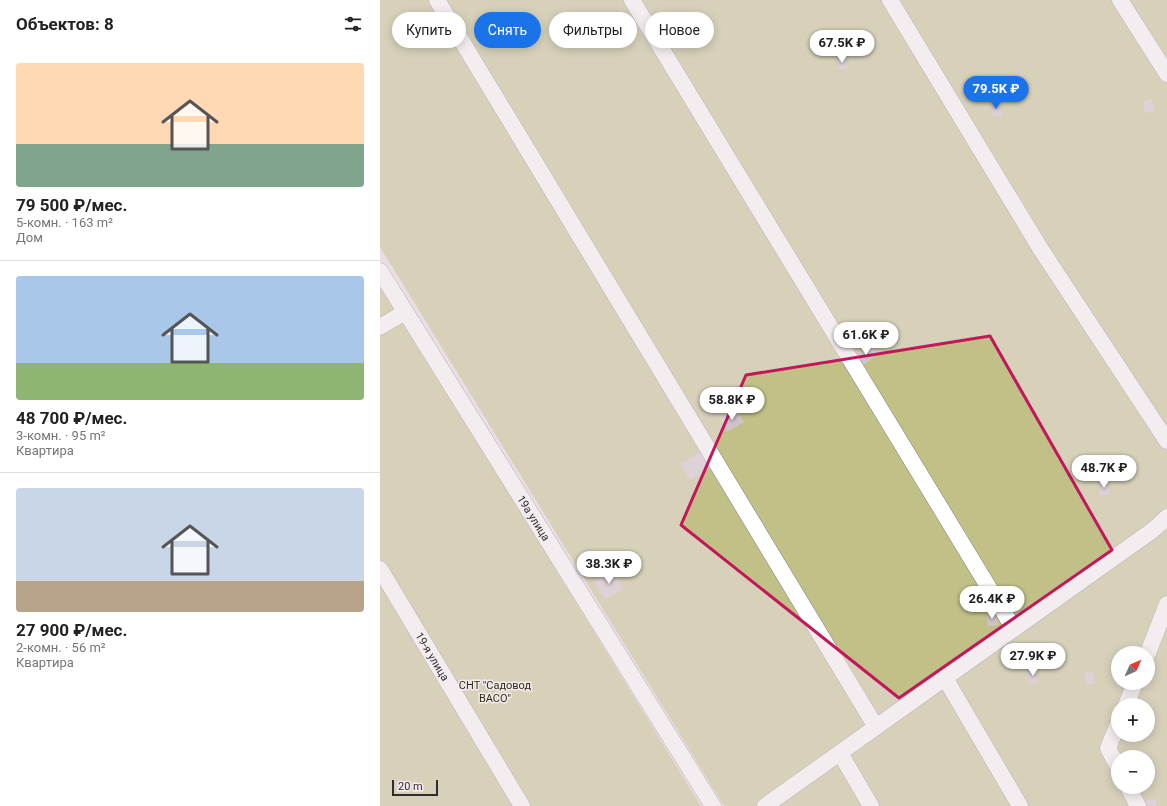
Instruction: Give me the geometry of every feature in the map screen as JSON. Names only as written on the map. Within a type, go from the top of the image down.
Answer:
[{"type":"street","points":[[437,0],[876,727]]},
{"type":"street","points":[[632,0],[1014,629]]},
{"type":"street","points":[[890,0],[1040,248],[1167,441]]},
{"type":"street","points":[[1120,0],[1167,74]]},
{"type":"street","name":"19а улица","points":[[380,271],[713,806]]},
{"type":"street","points":[[380,327],[405,312]]},
{"type":"street","points":[[765,806],[1153,530],[1167,516]]},
{"type":"street","name":"19-я улица","points":[[380,569],[522,806]]},
{"type":"street","points":[[1151,646],[1167,604]]},
{"type":"street","points":[[945,678],[1020,806]]},
{"type":"street","points":[[1111,741],[1108,748],[1111,754]]},
{"type":"street","points":[[840,753],[871,806]]},
{"type":"street","points":[[1132,794],[1138,806]]},
{"type":"highlighted area","points":[[990,336],[1112,550],[899,698],[681,525],[746,375]]},
{"type":"green space","points":[[380,0],[1167,0],[1167,806],[724,806],[380,247]]},
{"type":"green space","name":"СНТ \"Садовод ВАСО\"","points":[[380,283],[701,806],[380,806]]},
{"type":"building","points":[[846,57],[848,69],[839,70],[837,58]]},
{"type":"building","points":[[1152,99],[1155,112],[1145,113],[1143,101]]},
{"type":"building","points":[[1000,104],[1002,116],[993,117],[991,105]]},
{"type":"building","points":[[871,346],[877,354],[861,367],[854,358]]},
{"type":"building","points":[[736,409],[744,422],[727,432],[720,419]]},
{"type":"building","points":[[701,452],[711,468],[690,480],[680,464]]},
{"type":"building","points":[[1107,482],[1110,494],[1100,496],[1098,484]]},
{"type":"building","points":[[613,571],[623,589],[605,600],[594,581]]},
{"type":"building","points":[[995,613],[998,625],[988,626],[986,615]]},
{"type":"building","points":[[1036,670],[1038,683],[1029,684],[1027,672]]},
{"type":"building","points":[[1093,672],[1095,684],[1086,685],[1084,673]]},
{"type":"building","points":[[1155,799],[1157,806],[1147,806],[1146,801]]}]
